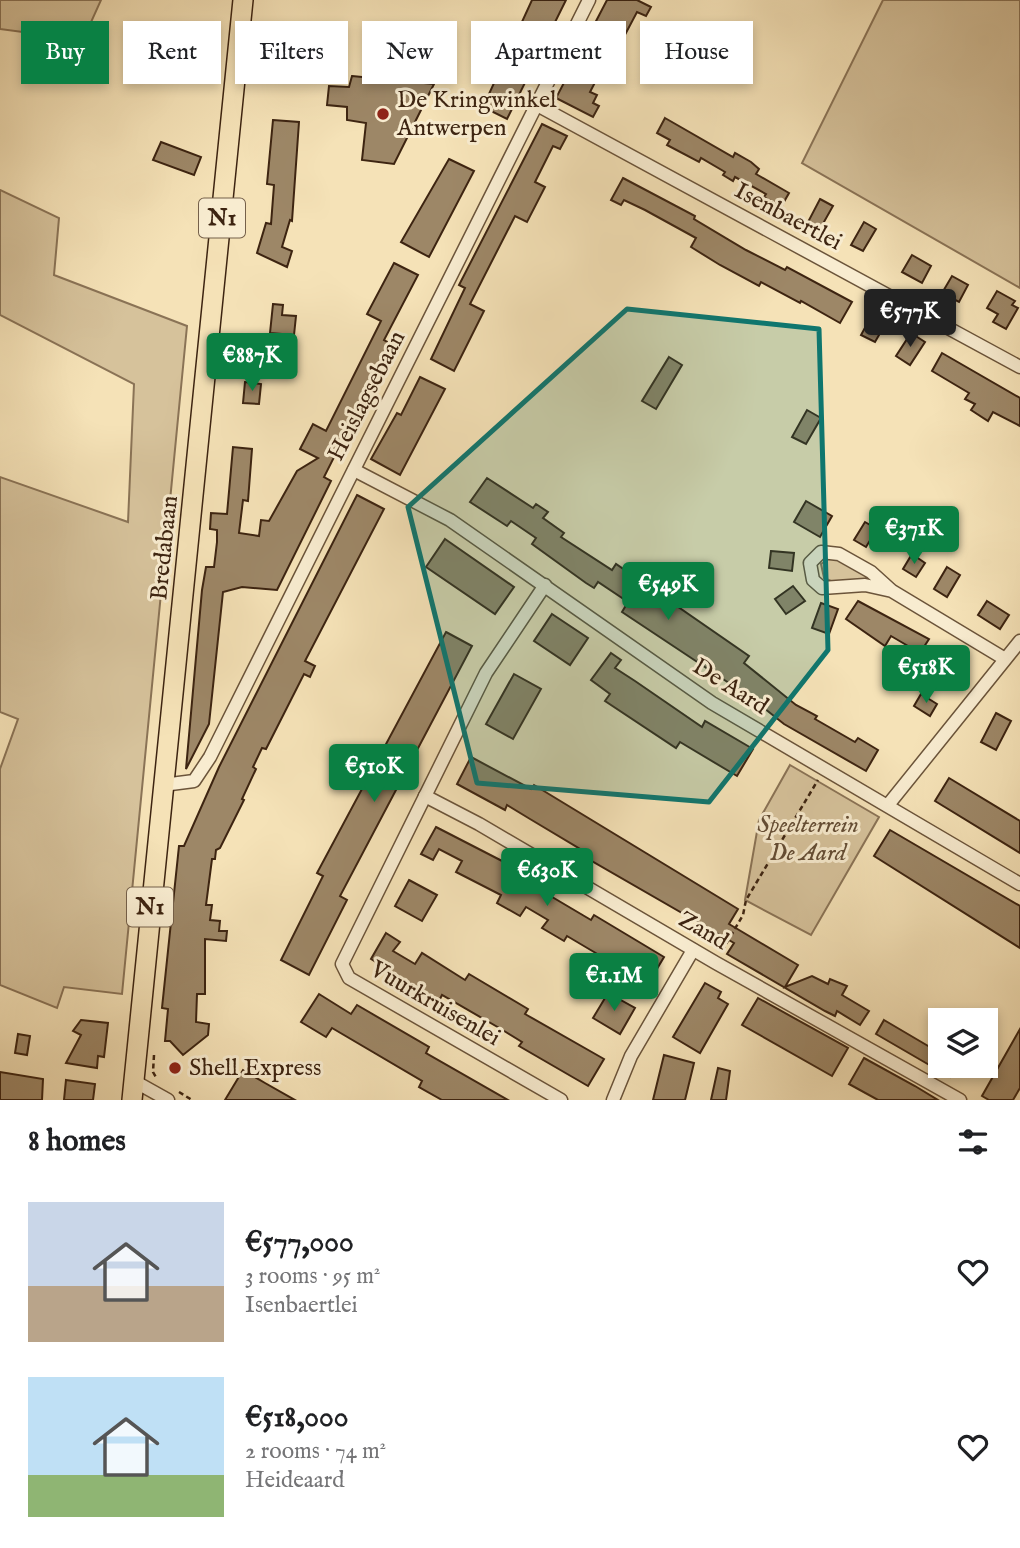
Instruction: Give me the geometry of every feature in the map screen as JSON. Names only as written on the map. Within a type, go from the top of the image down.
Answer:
[{"type":"main road","name":"Bredabaan","points":[[133,1091],[243,0]]},
{"type":"street","name":"Heislagsebaan","points":[[163,785],[187,784],[199,775],[589,0]]},
{"type":"street","name":"Isenbaertlei","points":[[537,105],[1020,367]]},
{"type":"street","name":"De Aard","points":[[354,470],[450,520],[712,703],[1020,884]]},
{"type":"street","points":[[892,592],[865,585],[822,587],[813,580],[810,564],[821,552],[833,551],[871,572],[892,592],[1005,660]]},
{"type":"street","name":"Vuurkruisenlei","points":[[545,584],[486,673],[342,964],[349,978],[561,1100]]},
{"type":"street","points":[[888,805],[1020,641]]},
{"type":"street","name":"Zand","points":[[425,796],[480,824],[693,950],[960,1100]]},
{"type":"street","points":[[613,1100],[631,1056],[693,950]]},
{"type":"street","points":[[133,1091],[168,1100]]},
{"type":"path","points":[[716,963],[743,915],[747,900],[825,768]]},
{"type":"path","points":[[153,1072],[158,1081]]},
{"type":"highlighted area","points":[[627,309],[819,329],[828,650],[709,802],[477,783],[408,507]]},
{"type":"green space","points":[[0,0],[101,0],[92,21],[21,21],[21,32],[0,29]]},
{"type":"green space","points":[[883,0],[1020,0],[1020,288],[802,163]]},
{"type":"green space","points":[[0,190],[59,218],[54,275],[187,326],[122,994],[64,987],[57,1008],[0,985],[0,769],[18,719],[0,712],[0,477],[128,522],[134,384],[0,315]]},
{"type":"green space","points":[[833,556],[870,575],[871,581],[831,581],[824,578],[821,564]]},
{"type":"green space","name":"Speelterrein De Aard","points":[[790,765],[879,817],[811,935],[745,900],[759,820]]},
{"type":"building","points":[[532,0],[566,0],[556,21],[522,21]]},
{"type":"building","points":[[607,0],[637,0],[651,7],[646,16],[637,12],[626,33],[626,21],[596,21]]},
{"type":"building","name":"De Kringwinkel Antwerpen","points":[[352,76],[362,77],[362,84],[434,84],[394,164],[362,160],[366,123],[347,120],[347,107],[327,105],[329,86],[349,87]]},
{"type":"building","points":[[494,84],[524,84],[507,119],[483,107]]},
{"type":"building","points":[[563,84],[594,84],[590,92],[597,95],[593,103],[599,106],[593,117],[556,98]]},
{"type":"building","points":[[665,118],[733,157],[735,153],[751,162],[759,169],[756,174],[789,193],[781,207],[764,197],[766,194],[735,177],[733,181],[723,175],[725,172],[701,158],[699,162],[667,145],[670,140],[657,133]]},
{"type":"building","points":[[273,120],[299,122],[292,221],[290,220],[282,247],[292,251],[287,267],[257,253],[266,223],[271,224],[274,185],[267,184]]},
{"type":"building","points":[[542,124],[567,136],[560,149],[553,146],[535,182],[545,187],[527,222],[515,216],[470,304],[484,311],[454,371],[431,359],[465,288],[459,285]]},
{"type":"building","points":[[161,142],[201,157],[194,175],[153,160]]},
{"type":"building","points":[[449,159],[474,171],[429,257],[401,242]]},
{"type":"building","points":[[623,178],[695,216],[694,219],[746,250],[785,270],[787,267],[852,302],[840,323],[801,301],[800,303],[761,282],[759,286],[720,265],[691,247],[696,238],[645,210],[624,200],[621,205],[611,200]]},
{"type":"building","points":[[820,199],[833,206],[820,229],[808,222]]},
{"type":"building","points":[[864,222],[876,229],[863,251],[851,245]]},
{"type":"building","points":[[912,255],[931,266],[922,283],[902,272]]},
{"type":"building","points":[[394,263],[418,275],[384,340],[391,344],[324,477],[331,481],[277,590],[242,587],[223,592],[209,724],[186,769],[202,590],[206,567],[214,567],[217,542],[217,530],[210,529],[211,513],[227,514],[233,447],[252,449],[248,501],[243,500],[239,533],[259,536],[261,520],[269,521],[297,471],[318,458],[300,449],[313,424],[326,431],[381,321],[367,314]]},
{"type":"building","points":[[952,276],[968,285],[959,302],[942,293]]},
{"type":"building","points":[[997,291],[1015,301],[1012,305],[1018,308],[1006,329],[993,322],[998,314],[987,308]]},
{"type":"building","points":[[273,304],[283,305],[282,315],[296,316],[294,335],[270,333]]},
{"type":"building","points":[[873,313],[887,321],[875,342],[861,335]]},
{"type":"building","points":[[911,333],[925,342],[910,365],[896,356]]},
{"type":"building","points":[[942,353],[1020,398],[1020,426],[993,412],[988,421],[971,410],[975,404],[965,399],[969,393],[932,371]]},
{"type":"building","points":[[669,357],[682,365],[656,409],[642,401]]},
{"type":"building","points":[[420,377],[445,389],[400,475],[371,459],[397,413],[401,415]]},
{"type":"building","points":[[245,382],[261,384],[259,404],[243,403]]},
{"type":"building","points":[[807,410],[821,418],[806,444],[792,437]]},
{"type":"building","points":[[487,478],[533,508],[536,504],[548,512],[543,518],[564,533],[561,537],[612,570],[616,564],[749,656],[744,663],[796,705],[817,716],[815,719],[855,742],[858,738],[878,750],[866,771],[784,724],[750,697],[622,612],[628,602],[598,582],[594,588],[586,583],[532,544],[536,538],[511,521],[507,526],[470,502]]},
{"type":"building","points":[[357,495],[384,509],[305,661],[315,666],[310,677],[304,674],[266,749],[262,748],[253,767],[256,769],[242,799],[244,800],[220,848],[216,850],[215,859],[212,859],[206,905],[212,905],[210,920],[220,921],[219,931],[227,931],[226,941],[205,939],[205,994],[197,994],[196,1022],[209,1024],[208,1035],[183,1055],[170,1041],[165,1041],[168,1009],[162,1008],[179,846],[184,846],[219,767]]},
{"type":"building","points":[[806,501],[832,516],[820,537],[794,522]]},
{"type":"building","points":[[865,522],[877,529],[866,547],[854,540]]},
{"type":"building","points":[[445,539],[514,587],[495,614],[426,567]]},
{"type":"building","points":[[771,551],[794,553],[792,571],[769,568]]},
{"type":"building","points":[[912,554],[925,563],[916,577],[903,569]]},
{"type":"building","points":[[947,567],[960,575],[947,597],[934,589]]},
{"type":"building","points":[[793,586],[805,601],[786,614],[775,599]]},
{"type":"building","points":[[858,601],[929,639],[920,653],[891,636],[885,646],[846,619]]},
{"type":"building","points":[[987,601],[1009,615],[1000,629],[978,615]]},
{"type":"building","points":[[821,603],[838,609],[829,634],[812,628]]},
{"type":"building","points":[[552,614],[588,638],[570,665],[534,641]]},
{"type":"building","points":[[446,632],[472,646],[340,896],[347,900],[309,975],[281,960],[323,876],[317,873]]},
{"type":"building","points":[[611,653],[621,660],[615,668],[702,727],[705,721],[753,749],[737,776],[680,742],[676,748],[605,701],[610,694],[591,680]]},
{"type":"building","points":[[954,653],[968,662],[955,683],[940,674]]},
{"type":"building","points":[[514,674],[541,689],[513,739],[486,724]]},
{"type":"building","points":[[921,694],[937,704],[930,716],[914,706]]},
{"type":"building","points":[[996,713],[1011,721],[996,750],[981,742]]},
{"type":"building","points":[[471,757],[531,789],[534,785],[738,909],[729,924],[798,965],[785,987],[812,976],[828,984],[830,979],[847,986],[842,995],[869,1011],[860,1025],[837,1011],[835,1016],[825,1011],[727,954],[734,943],[578,853],[580,849],[507,805],[505,810],[457,784]]},
{"type":"building","points":[[949,778],[1020,821],[1020,853],[935,801]]},
{"type":"building","points":[[436,827],[506,863],[503,868],[591,920],[594,915],[664,957],[648,984],[567,936],[564,941],[542,928],[548,920],[526,907],[520,916],[497,903],[501,895],[456,872],[462,861],[439,849],[433,860],[421,854]]},
{"type":"building","points":[[890,830],[1020,906],[1020,948],[874,856]]},
{"type":"building","points":[[409,880],[437,895],[422,921],[395,906]]},
{"type":"building","points":[[386,933],[400,942],[393,951],[415,964],[422,953],[465,980],[469,974],[528,1009],[525,1014],[604,1059],[588,1086],[519,1046],[522,1042],[501,1029],[442,995],[439,1001],[371,959]]},
{"type":"building","points":[[705,983],[721,992],[718,998],[728,1004],[700,1053],[673,1037]]},
{"type":"building","points":[[608,993],[635,1008],[620,1034],[593,1018]]},
{"type":"building","points":[[319,994],[351,1014],[357,1005],[429,1047],[426,1053],[508,1100],[442,1100],[419,1087],[422,1081],[332,1028],[326,1037],[301,1022]]},
{"type":"building","points":[[758,998],[848,1048],[832,1076],[742,1025]]},
{"type":"building","points":[[81,1020],[108,1023],[104,1057],[98,1056],[97,1068],[66,1063],[81,1035],[73,1031]]},
{"type":"building","points":[[884,1020],[928,1046],[928,1064],[876,1034]]},
{"type":"building","points":[[1020,1029],[1020,1088],[1013,1100],[989,1100],[982,1096],[992,1078],[998,1078],[998,1068]]},
{"type":"building","points":[[18,1034],[30,1036],[27,1055],[15,1053]]},
{"type":"building","points":[[664,1055],[694,1063],[685,1100],[653,1100]]},
{"type":"building","points":[[864,1058],[938,1100],[878,1100],[849,1084]]},
{"type":"building","points":[[718,1068],[730,1071],[726,1100],[711,1100]]},
{"type":"building","points":[[243,1070],[265,1083],[295,1100],[225,1100]]},
{"type":"building","points":[[0,1072],[43,1079],[42,1100],[0,1100]]},
{"type":"building","points":[[66,1080],[95,1084],[93,1100],[64,1100]]},
{"type":"place","name":"De Kringwinkel Antwerpen","points":[[383,114]]},
{"type":"place","name":"Shell Express","points":[[175,1068]]}]
